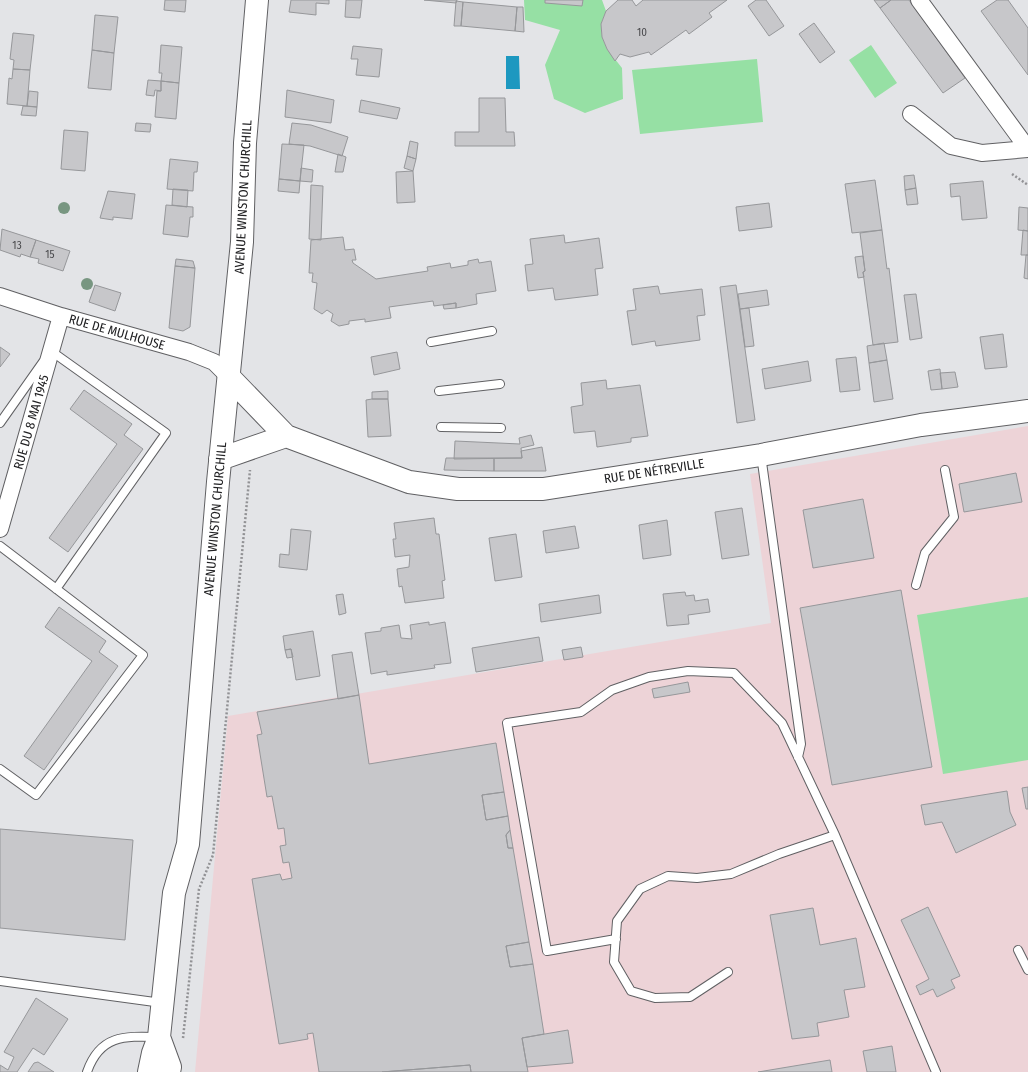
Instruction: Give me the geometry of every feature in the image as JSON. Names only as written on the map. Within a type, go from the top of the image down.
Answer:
[{"type":"main road","name":"AVENUE WINSTON CHURCHILL","points":[[159,1036],[174,893],[188,844],[220,459],[242,242],[245,143],[257,0]]},
{"type":"main road","name":"RUE DE NÉTREVILLE","points":[[228,377],[286,436],[410,482],[458,489],[543,489],[761,455],[921,425],[1028,411]]},
{"type":"main road","points":[[220,459],[286,436]]},
{"type":"main road","points":[[149,1072],[153,1053],[159,1036]]},
{"type":"main road","points":[[159,1036],[170,1067],[169,1072]]},
{"type":"street","points":[[919,0],[1028,149]]},
{"type":"street","points":[[911,114],[951,146],[982,153],[1028,149]]},
{"type":"street","name":"RUE DE MULHOUSE","points":[[0,296],[61,316],[189,352],[214,362],[228,377]]},
{"type":"street","name":"RUE DU 8 MAI 1945","points":[[0,528],[61,316]]},
{"type":"lane","points":[[431,342],[492,331]]},
{"type":"lane","points":[[0,423],[51,350],[166,433],[56,589]]},
{"type":"lane","points":[[439,391],[500,384]]},
{"type":"lane","points":[[441,427],[501,428]]},
{"type":"lane","points":[[761,455],[801,744],[798,757]]},
{"type":"lane","points":[[916,585],[925,553],[954,517],[945,470]]},
{"type":"lane","points":[[0,546],[143,655],[36,796],[0,769]]},
{"type":"lane","points":[[616,939],[547,951],[507,723],[580,712],[612,690],[649,677],[688,671],[734,673],[782,724],[835,835],[936,1072]]},
{"type":"lane","points":[[728,972],[690,997],[656,998],[631,991],[614,962],[617,921],[640,889],[668,876],[697,878],[730,874],[779,854],[835,835]]},
{"type":"lane","points":[[1018,950],[1028,970]]},
{"type":"lane","points":[[0,981],[163,1003]]},
{"type":"lane","points":[[87,1072],[90,1062],[99,1050],[115,1039],[130,1036],[159,1036]]},
{"type":"lane","points":[[928,1072],[932,1063]]},
{"type":"path","points":[[1012,174],[1028,185]]},
{"type":"path","points":[[182,1046],[199,889],[213,855],[252,448]]},
{"type":"shaded area","points":[[1028,426],[1028,1072],[195,1072],[228,716],[771,623],[750,474]]},
{"type":"green space","points":[[524,0],[602,0],[606,11],[601,24],[602,37],[607,49],[622,68],[623,99],[585,113],[554,99],[545,65],[560,30],[525,20]]},
{"type":"green space","points":[[871,45],[897,83],[875,98],[849,60]]},
{"type":"green space","points":[[757,59],[763,122],[640,134],[632,70]]},
{"type":"green space","points":[[1028,597],[1028,760],[943,774],[917,615]]},
{"type":"water","points":[[506,56],[519,56],[520,89],[506,89]]},
{"type":"building","points":[[165,0],[186,0],[185,12],[164,10]]},
{"type":"building","points":[[291,0],[329,0],[329,4],[316,3],[316,15],[289,12]]},
{"type":"building","points":[[346,0],[362,0],[360,18],[345,17]]},
{"type":"building","points":[[424,0],[457,0],[456,3]]},
{"type":"building","points":[[545,0],[583,0],[582,6],[545,3]]},
{"type":"building","points":[[618,0],[632,0],[636,6],[643,0],[727,0],[709,13],[712,17],[689,34],[686,30],[651,55],[649,52],[630,57],[620,54],[615,61],[607,49],[602,37],[601,24],[606,11]]},
{"type":"building","points":[[756,0],[766,0],[784,26],[769,36],[748,6]]},
{"type":"building","points":[[874,0],[891,0],[880,8]]},
{"type":"building","points":[[891,0],[909,0],[965,78],[943,93],[880,8]]},
{"type":"building","points":[[997,0],[1008,0],[1028,28],[1028,75],[981,11]]},
{"type":"building","points":[[456,1],[463,2],[461,26],[454,26]]},
{"type":"building","points":[[463,2],[517,7],[515,31],[461,26]]},
{"type":"building","points":[[517,7],[523,7],[524,32],[515,31]]},
{"type":"building","points":[[95,15],[118,17],[114,53],[92,50]]},
{"type":"building","points":[[814,23],[835,52],[820,63],[799,34]]},
{"type":"building","points":[[13,33],[34,35],[30,70],[13,69],[14,60],[10,59]]},
{"type":"building","points":[[161,45],[182,47],[179,83],[161,81],[162,73],[159,73]]},
{"type":"building","points":[[353,46],[382,49],[379,77],[356,75],[358,59],[351,59]]},
{"type":"building","points":[[92,50],[114,53],[111,90],[88,88]]},
{"type":"building","points":[[13,69],[30,70],[27,106],[7,104],[9,78],[12,79]]},
{"type":"building","points":[[148,80],[161,81],[161,91],[155,90],[154,96],[146,95]]},
{"type":"building","points":[[161,81],[179,83],[176,119],[155,117],[157,91],[161,91]]},
{"type":"building","points":[[287,90],[334,100],[331,123],[285,117]]},
{"type":"building","points":[[29,91],[38,92],[37,107],[27,106]]},
{"type":"building","points":[[479,98],[505,98],[506,132],[514,132],[515,146],[455,146],[455,132],[479,132]]},
{"type":"building","points":[[361,100],[400,108],[397,119],[359,112]]},
{"type":"building","points":[[23,106],[37,107],[36,116],[21,115]]},
{"type":"building","points":[[136,123],[151,124],[150,132],[135,131]]},
{"type":"building","points":[[292,123],[311,125],[348,137],[342,156],[310,146],[289,144]]},
{"type":"building","points":[[64,130],[88,132],[85,171],[61,169]]},
{"type":"building","points":[[410,141],[418,143],[416,159],[407,156]]},
{"type":"building","points":[[282,144],[304,145],[300,181],[279,179]]},
{"type":"building","points":[[338,154],[346,157],[343,172],[335,172]]},
{"type":"building","points":[[407,156],[416,159],[413,171],[404,168]]},
{"type":"building","points":[[170,159],[198,162],[197,172],[194,172],[193,191],[167,189]]},
{"type":"building","points":[[301,168],[313,170],[312,182],[300,181]]},
{"type":"building","points":[[413,171],[415,202],[397,203],[396,172]]},
{"type":"building","points":[[914,175],[916,188],[905,190],[904,176]]},
{"type":"building","points":[[279,179],[300,181],[299,193],[278,191]]},
{"type":"building","points":[[875,180],[882,230],[852,233],[845,184]]},
{"type":"building","points":[[983,181],[987,218],[962,220],[960,196],[951,197],[950,184]]},
{"type":"building","points":[[311,185],[323,186],[321,240],[309,239]]},
{"type":"building","points":[[916,188],[918,204],[907,205],[905,190]]},
{"type":"building","points":[[173,189],[188,190],[187,207],[172,205]]},
{"type":"building","points":[[108,191],[135,194],[132,219],[113,217],[113,220],[100,218]]},
{"type":"building","points":[[769,203],[772,227],[739,231],[736,207]]},
{"type":"building","points":[[166,205],[193,207],[193,217],[190,217],[188,237],[163,234]]},
{"type":"building","points":[[1019,207],[1028,208],[1028,231],[1018,230]]},
{"type":"building","points":[[2,229],[36,240],[30,257],[21,254],[20,257],[0,250]]},
{"type":"building","points":[[882,230],[887,269],[889,268],[898,342],[873,345],[863,272],[865,271],[860,233]]},
{"type":"building","points":[[1023,230],[1028,231],[1028,255],[1021,255]]},
{"type":"building","points":[[564,235],[565,243],[599,238],[603,268],[595,269],[598,295],[555,300],[553,288],[528,291],[525,265],[533,264],[530,239]]},
{"type":"building","points":[[343,237],[345,250],[354,249],[356,260],[352,260],[353,263],[376,279],[428,271],[427,267],[450,263],[451,268],[468,265],[468,261],[478,259],[479,263],[491,261],[496,291],[476,294],[477,304],[456,308],[456,303],[434,306],[433,301],[389,307],[391,318],[365,322],[365,319],[349,321],[349,324],[339,326],[331,321],[333,314],[327,310],[322,314],[314,309],[317,283],[312,282],[313,273],[309,273],[311,240]]},
{"type":"building","points":[[36,240],[70,251],[63,271],[38,263],[39,259],[30,257]]},
{"type":"building","points":[[1026,255],[1028,255],[1028,279],[1024,278]]},
{"type":"building","points":[[863,256],[865,271],[863,272],[864,277],[858,278],[855,257]]},
{"type":"building","points":[[176,259],[193,261],[195,268],[175,266]]},
{"type":"building","points":[[175,266],[195,268],[190,327],[183,331],[169,328]]},
{"type":"building","points":[[95,285],[121,293],[115,311],[89,302]]},
{"type":"building","points":[[736,285],[755,420],[737,423],[720,287]]},
{"type":"building","points":[[658,286],[660,294],[702,289],[705,315],[697,316],[700,340],[656,346],[655,341],[632,345],[627,311],[636,310],[633,289]]},
{"type":"building","points":[[767,290],[769,305],[740,309],[738,294]]},
{"type":"building","points":[[916,294],[922,338],[910,340],[904,295]]},
{"type":"building","points":[[456,303],[456,308],[444,309],[443,305]]},
{"type":"building","points":[[749,308],[754,346],[745,347],[740,309]]},
{"type":"building","points":[[1003,334],[1007,367],[985,369],[980,337]]},
{"type":"building","points":[[884,343],[887,360],[869,363],[867,346]]},
{"type":"building","points":[[0,347],[10,354],[0,367]]},
{"type":"building","points":[[397,352],[400,369],[374,375],[371,357]]},
{"type":"building","points":[[856,357],[860,390],[840,392],[836,359]]},
{"type":"building","points":[[887,360],[893,399],[874,402],[869,363]]},
{"type":"building","points":[[808,361],[811,381],[765,389],[762,369]]},
{"type":"building","points":[[940,369],[942,389],[931,390],[928,371]]},
{"type":"building","points":[[955,372],[958,387],[942,389],[940,373]]},
{"type":"building","points":[[606,380],[607,389],[640,385],[648,436],[631,438],[631,442],[597,447],[595,431],[574,433],[571,407],[583,405],[581,383]]},
{"type":"building","points":[[84,390],[132,424],[124,435],[143,449],[68,552],[49,538],[117,444],[70,409]]},
{"type":"building","points":[[388,391],[388,399],[372,399],[372,392]]},
{"type":"building","points":[[388,399],[391,436],[368,437],[366,400]]},
{"type":"building","points":[[531,435],[534,445],[521,448],[522,458],[454,459],[455,441],[520,444],[519,438]]},
{"type":"building","points":[[542,447],[546,471],[494,471],[494,458],[522,458],[521,451]]},
{"type":"building","points":[[446,458],[494,458],[494,471],[444,470]]},
{"type":"building","points":[[1016,473],[1022,502],[964,512],[959,484]]},
{"type":"building","points":[[863,499],[874,558],[813,568],[803,510]]},
{"type":"building","points":[[742,508],[749,555],[722,559],[715,512]]},
{"type":"building","points":[[434,518],[436,534],[439,534],[445,580],[442,581],[444,598],[405,603],[402,586],[399,587],[397,569],[409,567],[410,555],[395,557],[393,539],[396,539],[394,523]]},
{"type":"building","points":[[667,520],[671,555],[643,559],[639,525]]},
{"type":"building","points":[[575,526],[579,548],[546,553],[543,531]]},
{"type":"building","points":[[291,529],[311,531],[307,570],[279,567],[280,554],[289,555]]},
{"type":"building","points":[[516,534],[522,577],[495,581],[489,538]]},
{"type":"building","points":[[901,590],[932,767],[832,785],[800,608]]},
{"type":"building","points":[[685,592],[686,596],[694,595],[695,601],[708,599],[710,612],[688,615],[689,624],[667,626],[663,594]]},
{"type":"building","points":[[343,594],[346,613],[339,615],[336,595]]},
{"type":"building","points":[[599,595],[601,613],[541,622],[539,604]]},
{"type":"building","points":[[59,607],[106,641],[99,652],[118,666],[44,770],[24,756],[92,661],[45,627]]},
{"type":"building","points":[[429,622],[429,625],[445,622],[451,663],[434,665],[435,668],[387,675],[387,671],[371,674],[365,633],[381,631],[381,628],[399,625],[401,638],[412,639],[410,625]]},
{"type":"building","points":[[313,631],[320,676],[296,680],[291,649],[285,650],[283,636]]},
{"type":"building","points":[[539,637],[543,661],[476,672],[472,648]]},
{"type":"building","points":[[581,647],[583,657],[564,660],[562,650]]},
{"type":"building","points":[[291,649],[293,657],[287,658],[285,650]]},
{"type":"building","points":[[352,652],[359,695],[338,699],[332,655]]},
{"type":"building","points":[[688,682],[690,692],[654,698],[652,689]]},
{"type":"building","points":[[359,695],[369,764],[496,743],[504,792],[482,795],[486,820],[508,816],[510,830],[506,835],[508,848],[513,848],[529,942],[506,946],[510,967],[533,964],[544,1034],[522,1038],[528,1072],[471,1072],[470,1065],[382,1072],[319,1072],[313,1033],[307,1034],[308,1039],[279,1044],[252,879],[280,874],[282,880],[292,878],[289,862],[283,863],[280,846],[286,845],[284,828],[278,829],[272,796],[267,797],[257,735],[262,734],[257,712]]},
{"type":"building","points":[[1028,787],[1028,809],[1026,809],[1022,788]]},
{"type":"building","points":[[1007,791],[1010,812],[1016,825],[956,853],[942,822],[925,825],[921,805]]},
{"type":"building","points":[[504,792],[508,816],[486,820],[482,795]]},
{"type":"building","points":[[0,829],[133,840],[125,940],[0,928]]},
{"type":"building","points":[[510,830],[513,848],[508,848],[506,835]]},
{"type":"building","points":[[928,907],[960,976],[951,980],[955,988],[937,997],[933,989],[920,995],[916,986],[929,979],[901,920]]},
{"type":"building","points":[[813,908],[820,945],[856,938],[865,987],[844,990],[849,1017],[817,1023],[819,1036],[792,1039],[770,915]]},
{"type":"building","points":[[529,942],[533,964],[510,967],[506,946]]},
{"type":"building","points":[[36,998],[68,1019],[44,1055],[33,1048],[17,1072],[0,1072],[0,1065],[8,1070],[14,1057],[4,1052]]},
{"type":"building","points":[[568,1030],[573,1063],[527,1067],[522,1038]]},
{"type":"building","points":[[892,1046],[896,1072],[867,1072],[863,1051]]},
{"type":"building","points":[[830,1060],[832,1072],[758,1072]]},
{"type":"building","points":[[38,1062],[54,1072],[28,1072],[34,1063]]},
{"type":"building","points":[[470,1065],[471,1072],[382,1072]]}]
